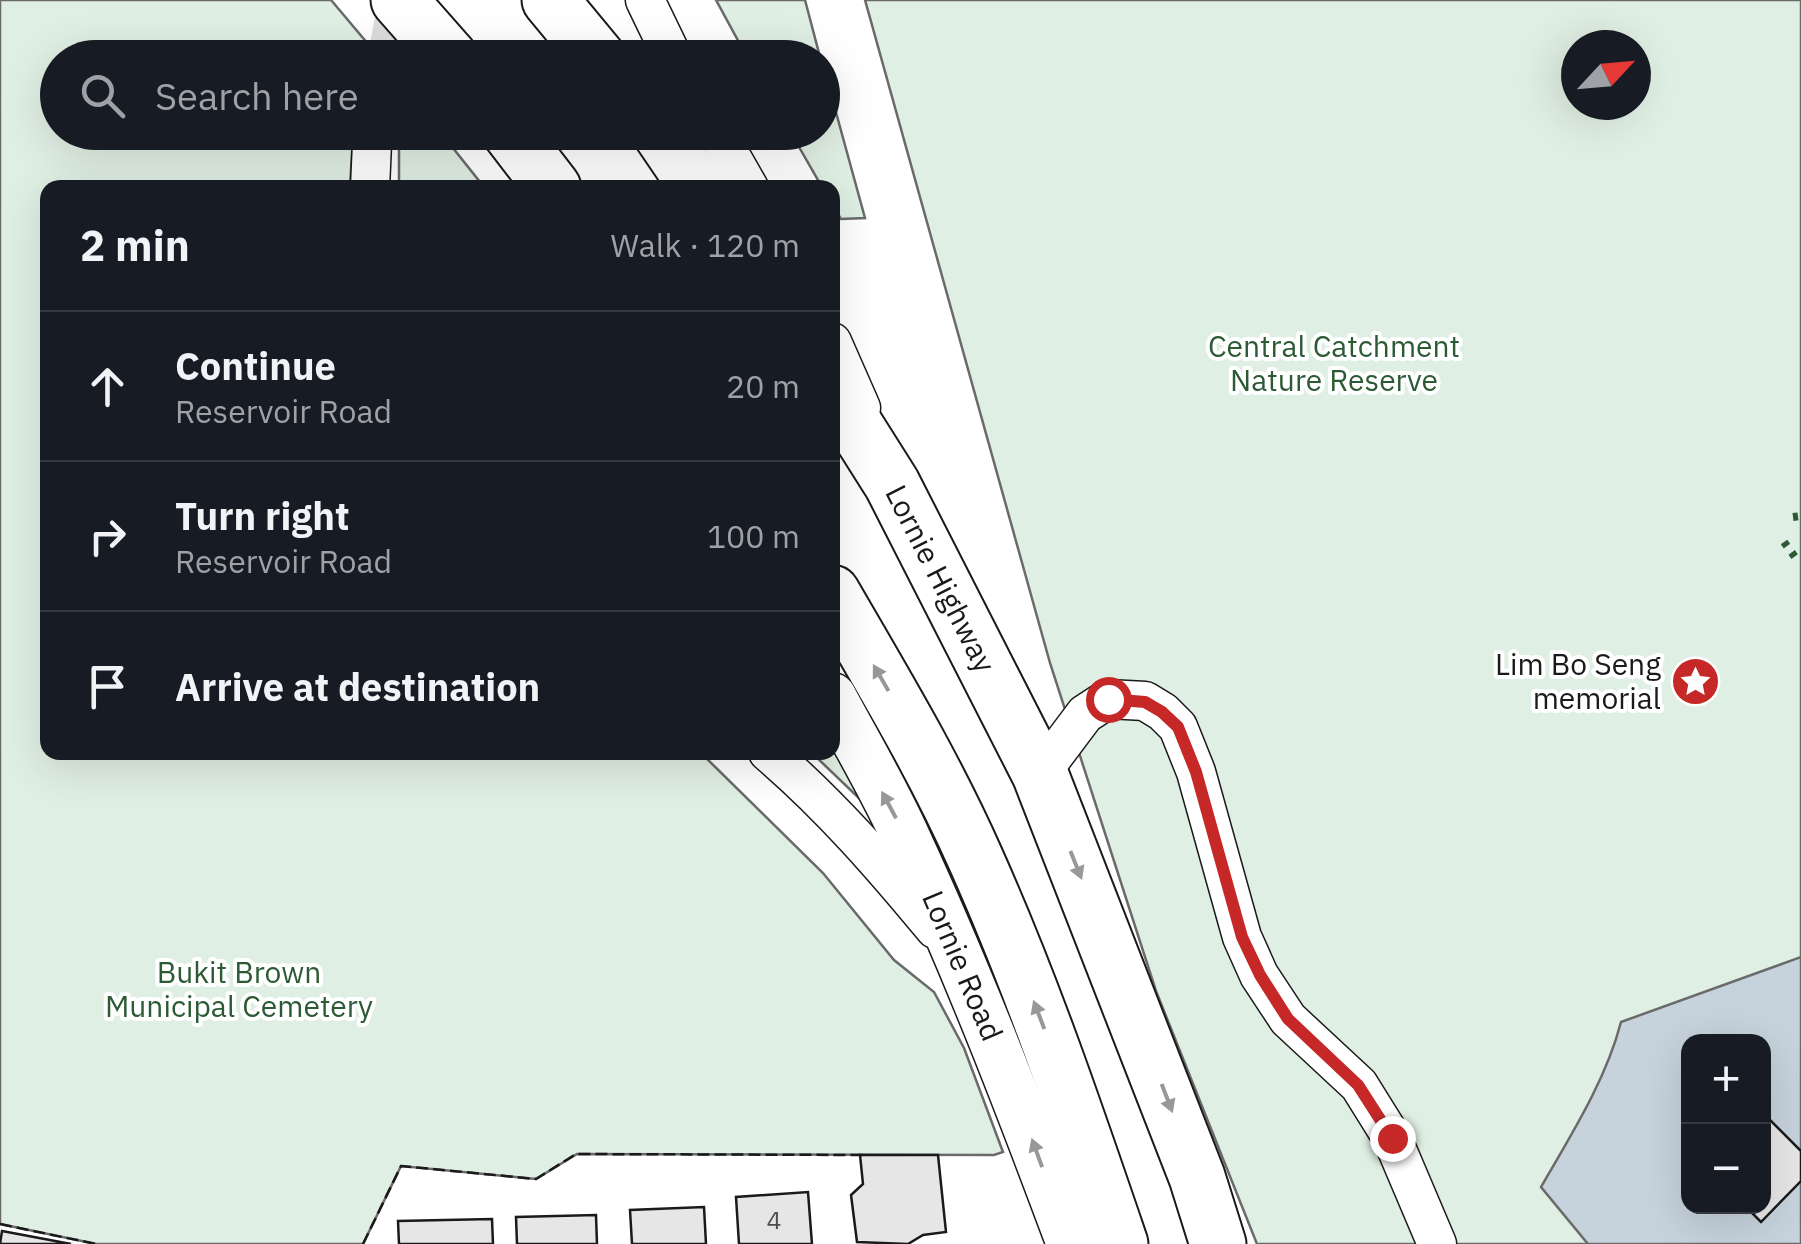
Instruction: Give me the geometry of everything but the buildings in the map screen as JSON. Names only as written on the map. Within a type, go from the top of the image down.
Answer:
[{"type":"highway","points":[[399,0],[434,40]]},
{"type":"highway","points":[[550,0],[583,40]]},
{"type":"highway","points":[[524,150],[547,180]]},
{"type":"highway","points":[[672,150],[693,180]]},
{"type":"highway","name":"Lornie Highway","points":[[840,403],[892,484],[1040,774]]},
{"type":"highway","name":"Lornie Road","points":[[840,606],[930,763],[976,859],[1074,1106],[1120,1244]]},
{"type":"highway","points":[[1040,774],[1198,1177],[1218,1244]]},
{"type":"main road","name":"Lornie Road","points":[[840,712],[905,836],[959,958],[1071,1244]]},
{"type":"main road","points":[[1198,1177],[1215,1193],[1233,1244]]},
{"type":"street","points":[[645,0],[664,40]]},
{"type":"street","points":[[370,180],[372,150]]},
{"type":"street","points":[[727,150],[744,180]]},
{"type":"street","points":[[840,361],[892,484]]},
{"type":"street","points":[[1040,774],[1085,714],[1108,699],[1145,702],[1178,727],[1196,772],[1242,937],[1260,975],[1288,1019],[1358,1085],[1392,1138],[1437,1244]]},
{"type":"street","points":[[777,760],[881,863],[959,958]]},
{"type":"green space","name":"Bukit Brown Municipal Cemetery","points":[[0,0],[331,0],[365,40],[40,40],[40,150],[352,150],[350,180],[40,180],[40,760],[708,760],[823,873],[894,960],[934,992],[964,1048],[1003,1152],[577,1154],[536,1179],[401,1166],[363,1244],[96,1244],[0,1224]]},
{"type":"green space","points":[[716,0],[805,0],[816,40],[738,40]]},
{"type":"green space","name":"Central Catchment Nature Reserve","points":[[865,0],[1801,0],[1801,1244],[1257,1244],[1156,991],[1050,663]]},
{"type":"green space","points":[[840,127],[865,218],[841,219],[840,180],[818,180],[801,150],[840,150]]},
{"type":"green space","name":"Bukit Brown Municipal Cemetery","points":[[399,150],[455,150],[478,180],[399,180]]},
{"type":"green space","points":[[840,731],[886,824],[819,760],[840,760]]},
{"type":"shaded area","points":[[1801,957],[1801,1244],[1588,1244],[1541,1187],[1597,1086],[1621,1022]]},
{"type":"tunnel","points":[[390,40],[397,0]]},
{"type":"hedge","points":[[1793,517],[1801,516]]},
{"type":"hedge","points":[[1784,542],[1795,557]]},
{"type":"fence","points":[[363,1244],[401,1166],[536,1179],[576,1154],[863,1155]]},
{"type":"fence","points":[[0,1224],[96,1244]]},
{"type":"place","name":"Lim Bo Seng memorial","points":[[1696,682]]},
{"type":"route","points":[[1108,699],[1145,702],[1178,727],[1188,745],[1242,937],[1260,975],[1288,1019],[1358,1085],[1392,1138]]}]
